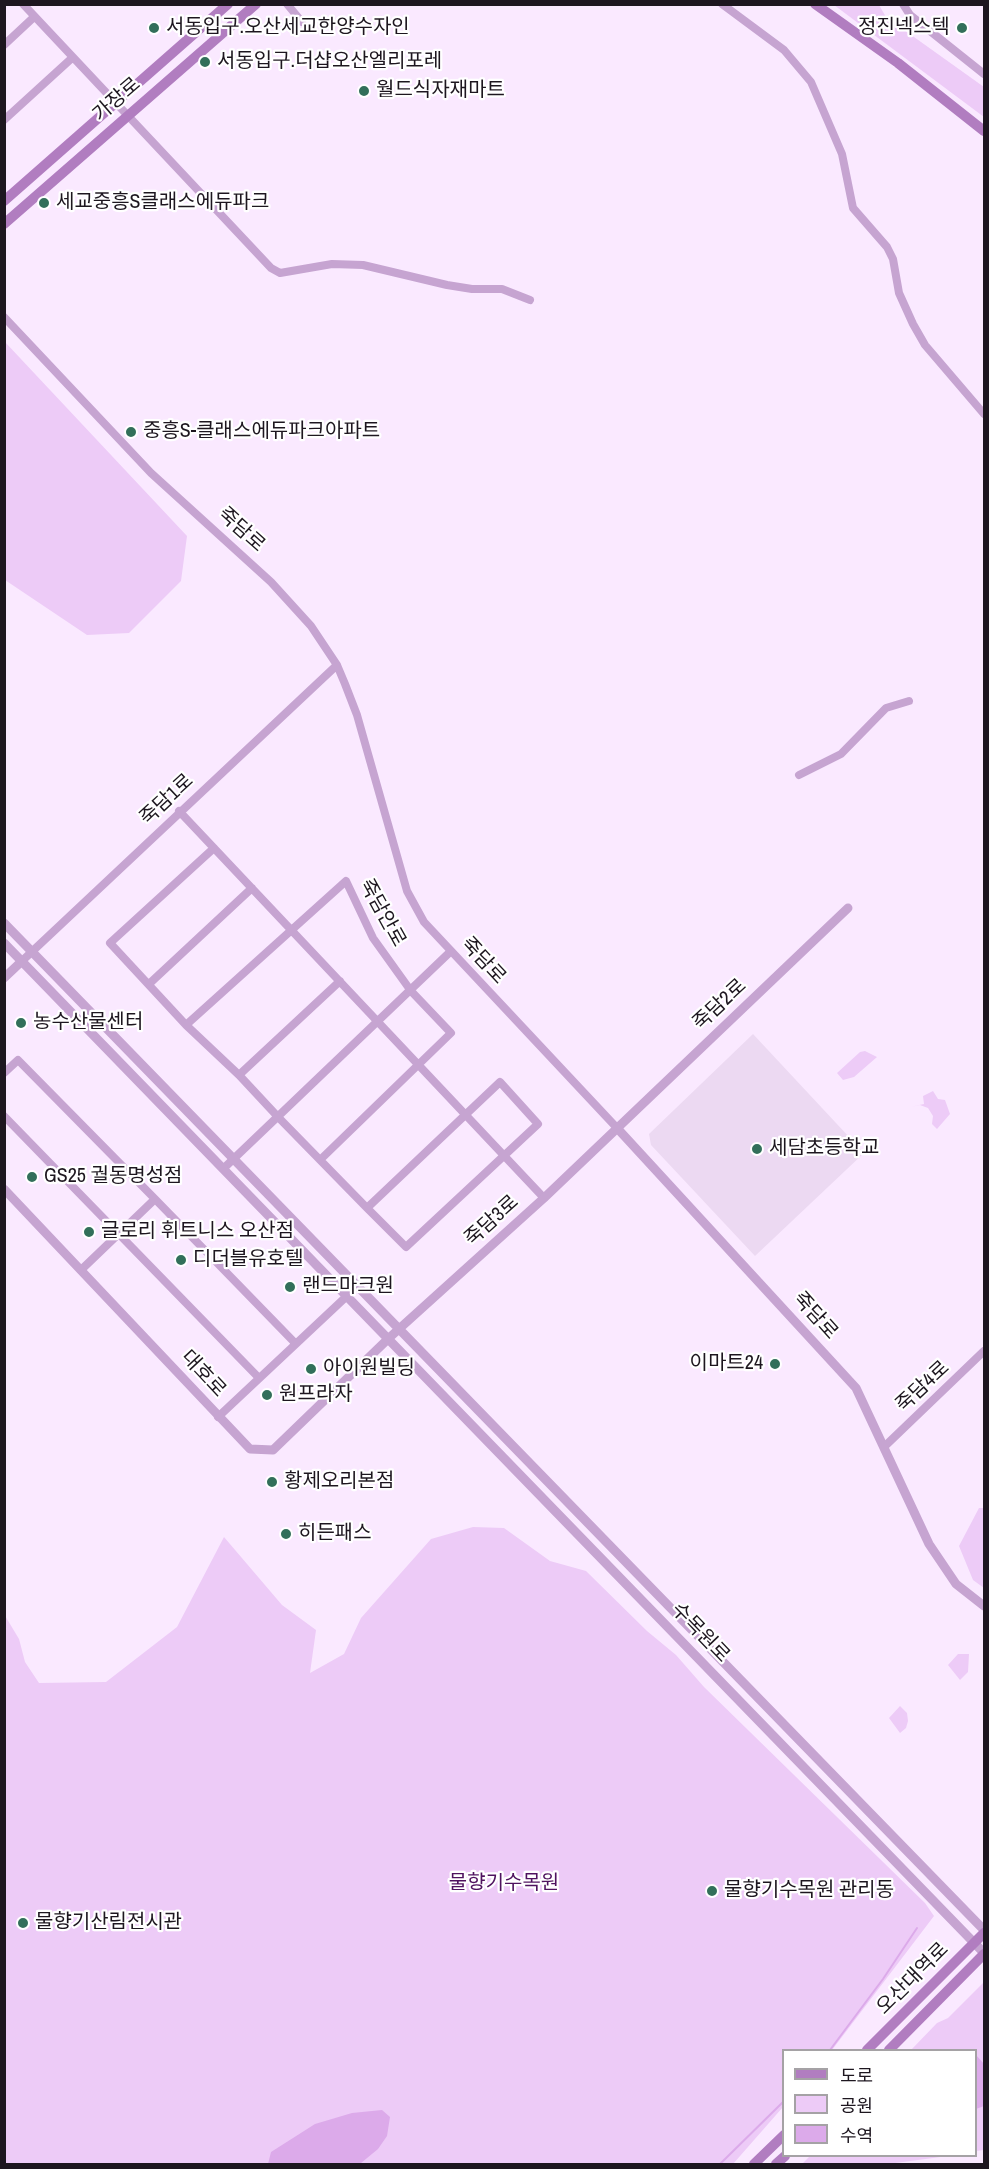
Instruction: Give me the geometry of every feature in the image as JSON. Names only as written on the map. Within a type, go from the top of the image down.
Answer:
[{"type":"main road","points":[[208,21],[215,4]]},
{"type":"main road","name":"가장로","points":[[4,201],[228,4]]},
{"type":"main road","points":[[815,4],[898,63],[984,131]]},
{"type":"main road","name":"가장로","points":[[4,224],[253,6]]},
{"type":"main road","name":"오산대역로","points":[[868,2049],[975,1943],[984,1931]]},
{"type":"main road","name":"오산대역로","points":[[890,2049],[984,1954]]},
{"type":"main road","points":[[754,2164],[782,2136]]},
{"type":"street","points":[[23,4],[271,268],[280,273],[332,264],[363,265],[456,286],[502,288],[530,300]]},
{"type":"street","points":[[253,6],[262,4]]},
{"type":"street","points":[[286,4],[294,8],[302,22]]},
{"type":"street","points":[[722,4],[784,50],[811,82],[842,154],[853,208],[887,247],[893,259],[899,293],[913,324],[925,345],[984,414]]},
{"type":"street","points":[[903,4],[910,15],[984,74]]},
{"type":"street","points":[[4,45],[34,18]]},
{"type":"street","points":[[4,120],[72,58]]},
{"type":"street","name":"죽담로","points":[[4,317],[151,473],[271,582],[311,626],[337,665],[357,715],[407,891],[424,921],[450,952],[856,1388],[929,1544],[956,1584],[984,1606]]},
{"type":"street","name":"죽담1로","points":[[22,961],[337,665]]},
{"type":"street","points":[[799,776],[841,754],[886,708],[909,701]]},
{"type":"street","points":[[179,811],[544,1198]]},
{"type":"street","points":[[214,848],[110,943],[186,1025],[239,1076],[320,1160],[367,1208],[406,1247],[538,1124],[500,1082],[367,1208]]},
{"type":"street","name":"죽담안로","points":[[186,1025],[346,881],[373,938],[411,991],[451,1032],[419,1066],[320,1160]]},
{"type":"street","points":[[149,984],[252,888]]},
{"type":"street","name":"죽담2로","points":[[616,1128],[848,908]]},
{"type":"street","name":"수목원로","points":[[4,923],[984,1931]]},
{"type":"street","name":"수목원로","points":[[4,943],[348,1295],[984,1954]]},
{"type":"street","points":[[224,1168],[379,1023],[450,952]]},
{"type":"street","points":[[4,978],[22,961]]},
{"type":"street","points":[[239,1076],[340,981]]},
{"type":"street","points":[[4,1073],[18,1060],[296,1344]]},
{"type":"street","points":[[4,1116],[259,1378]]},
{"type":"street","name":"죽담3로","points":[[389,1338],[544,1198],[616,1128]]},
{"type":"street","name":"대호로","points":[[4,1189],[250,1449],[273,1450],[389,1338]]},
{"type":"street","points":[[81,1270],[155,1200]]},
{"type":"street","points":[[218,1417],[348,1295]]},
{"type":"street","name":"죽담4로","points":[[884,1447],[984,1351]]},
{"type":"shaded area","name":"세담초등학교","points":[[753,1034],[864,1153],[755,1256],[651,1145],[649,1134]]},
{"type":"green space","points":[[834,5],[879,5],[886,17],[984,87],[984,117]]},
{"type":"green space","points":[[5,342],[187,536],[181,581],[129,633],[87,635],[5,580]]},
{"type":"green space","points":[[865,1051],[877,1057],[854,1077],[843,1080],[837,1073],[860,1052]]},
{"type":"green space","points":[[933,1091],[938,1099],[945,1100],[950,1114],[937,1129],[932,1124],[933,1116],[928,1108],[920,1105],[910,1107],[924,1104],[923,1096]]},
{"type":"green space","points":[[979,1508],[984,1508],[984,1588],[973,1580],[959,1546]]},
{"type":"green space","name":"물향기수목원","points":[[473,1527],[504,1528],[550,1561],[586,1571],[647,1631],[676,1655],[704,1687],[925,1903],[934,1916],[833,2049],[782,2049],[782,2108],[733,2164],[5,2164],[4,1629],[7,1628],[5,1628],[4,1614],[19,1639],[25,1662],[39,1683],[106,1682],[177,1627],[224,1537],[282,1605],[316,1630],[310,1673],[344,1654],[361,1618],[431,1539]]},
{"type":"green space","points":[[958,1654],[969,1654],[968,1672],[960,1680],[948,1665]]},
{"type":"green space","points":[[900,1706],[907,1713],[908,1721],[906,1728],[900,1733],[889,1718]]},
{"type":"green space","points":[[984,1982],[984,2150],[977,2151],[977,2049],[912,2049],[937,2023],[948,2018]]},
{"type":"green space","points":[[809,2157],[940,2157],[888,2164],[802,2164]]},
{"type":"water","points":[[977,2056],[984,2064],[984,2106],[977,2109]]},
{"type":"water","points":[[382,2110],[390,2117],[387,2136],[378,2149],[361,2163],[268,2164],[271,2152],[315,2124],[352,2113]]},
{"type":"waterway","points":[[831,2049],[883,1979],[917,1928]]},
{"type":"waterway","points":[[720,2164],[782,2103]]},
{"type":"place","name":"서동입구.오산세교한양수자인","points":[[154,28]]},
{"type":"place","name":"정진넥스텍","points":[[962,28]]},
{"type":"place","name":"서동입구.더샵오산엘리포레","points":[[205,62]]},
{"type":"place","name":"월드식자재마트","points":[[364,91]]},
{"type":"place","name":"세교중흥S클래스에듀파크","points":[[44,203]]},
{"type":"place","name":"중흥S-클래스에듀파크아파트","points":[[131,432]]},
{"type":"place","name":"농수산물센터","points":[[21,1023]]},
{"type":"place","name":"세담초등학교","points":[[757,1149]]},
{"type":"place","name":"GS25 궐동명성점","points":[[32,1177]]},
{"type":"place","name":"글로리 휘트니스 오산점","points":[[89,1232]]},
{"type":"place","name":"디더블유호텔","points":[[181,1260]]},
{"type":"place","name":"랜드마크원","points":[[290,1287]]},
{"type":"place","name":"이마트24","points":[[775,1364]]},
{"type":"place","name":"아이원빌딩","points":[[311,1369]]},
{"type":"place","name":"원프라자","points":[[267,1395]]},
{"type":"place","name":"황제오리본점","points":[[272,1482]]},
{"type":"place","name":"히든패스","points":[[286,1534]]},
{"type":"place","name":"물향기수목원 관리동","points":[[712,1891]]},
{"type":"place","name":"물향기산림전시관","points":[[23,1923]]}]
